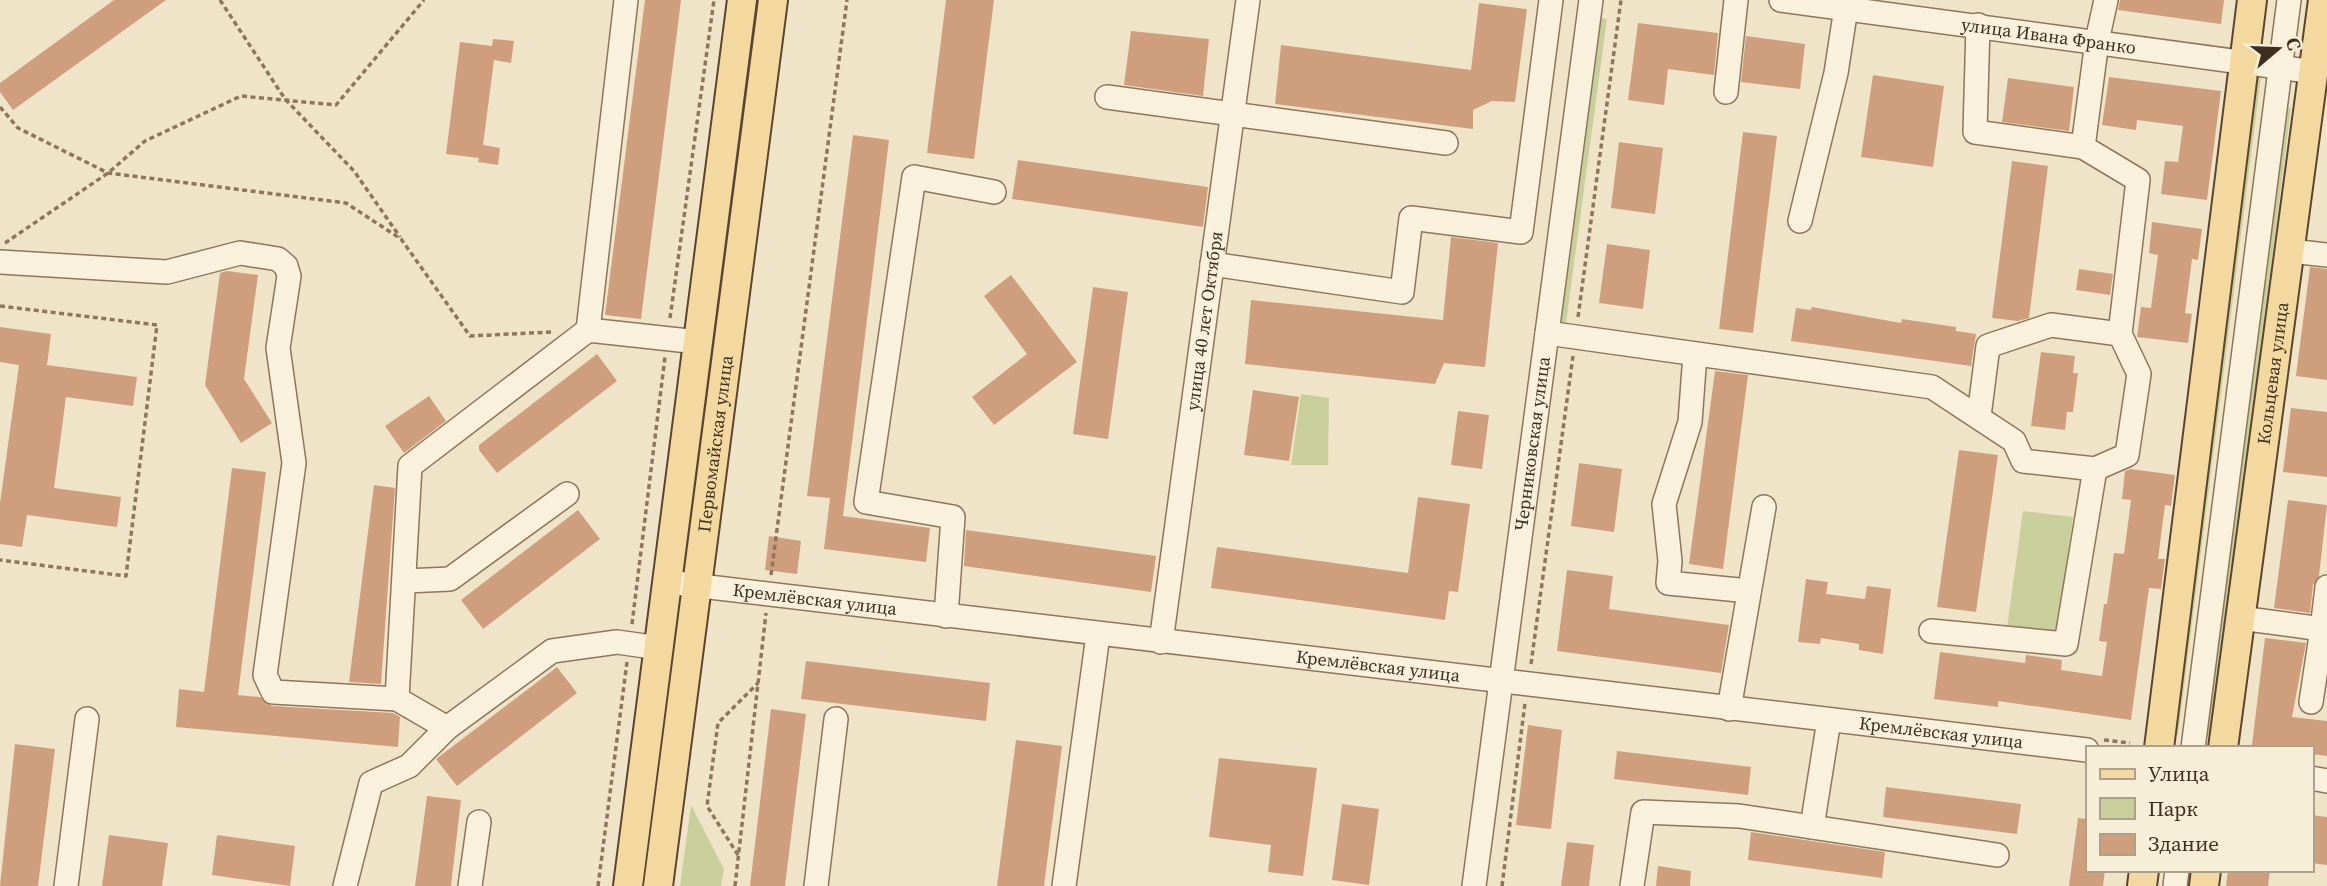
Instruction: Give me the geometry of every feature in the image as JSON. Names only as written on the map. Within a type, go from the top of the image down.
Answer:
[{"type":"main road","name":"Первомайская улица","points":[[628,886],[742,0]]},
{"type":"main road","name":"Первомайская улица","points":[[659,886],[773,0]]},
{"type":"main road","points":[[2159,746],[2252,0]]},
{"type":"main road","name":"Кольцевая улица","points":[[2222,746],[2323,0]]},
{"type":"street","points":[[588,330],[626,0]]},
{"type":"street","name":"улица 40 лет Октября","points":[[1161,642],[1248,0]]},
{"type":"street","points":[[1212,264],[1402,292],[1411,218],[1521,232],[1551,0]]},
{"type":"street","name":"Черниковская улица","points":[[1474,886],[1591,0]]},
{"type":"street","points":[[1726,92],[1736,0]]},
{"type":"street","name":"улица Ивана Франко","points":[[1781,0],[2314,72]]},
{"type":"street","points":[[2083,147],[2097,41],[2106,0]]},
{"type":"street","points":[[2193,746],[2289,0]]},
{"type":"street","points":[[1800,221],[1836,73],[1846,8]]},
{"type":"street","points":[[1547,333],[1932,387],[2014,441],[2023,461],[2095,469],[2127,456],[2139,374],[2120,334],[2138,180],[2083,147],[1975,132],[1978,25]]},
{"type":"street","points":[[1107,97],[1446,143]]},
{"type":"street","points":[[946,616],[953,517],[866,502],[914,177],[994,192]]},
{"type":"street","points":[[2291,251],[2327,255]]},
{"type":"street","points":[[0,262],[167,272],[240,253],[278,259],[286,266],[289,276],[278,348],[294,463],[265,675],[267,684],[273,692],[397,699],[447,728]]},
{"type":"street","points":[[1979,416],[1988,346],[2051,325],[2120,334]]},
{"type":"street","points":[[397,699],[410,466],[588,330],[698,342]]},
{"type":"street","points":[[1695,354],[1690,422],[1664,504],[1670,561],[1668,583],[1749,591]]},
{"type":"street","points":[[1931,631],[2066,644],[2095,469]]},
{"type":"street","points":[[405,581],[450,579],[567,494]]},
{"type":"street","points":[[1729,709],[1764,507]]},
{"type":"street","name":"Кремлёвская улица","points":[[667,582],[2086,750]]},
{"type":"street","points":[[2311,702],[2324,629],[2327,587]]},
{"type":"street","points":[[2241,618],[2324,629]]},
{"type":"street","points":[[1064,886],[1098,635]]},
{"type":"street","points":[[345,886],[371,783],[409,766],[447,728],[552,651],[629,643],[659,648]]},
{"type":"street","points":[[65,886],[87,719]]},
{"type":"street","points":[[816,886],[836,719]]},
{"type":"street","points":[[1812,827],[1829,720]]},
{"type":"street","points":[[1632,886],[1643,812],[1739,816],[1997,855]]},
{"type":"street","points":[[470,886],[479,822]]},
{"type":"path","points":[[220,0],[285,99],[354,171],[470,336],[588,330]]},
{"type":"path","points":[[0,246],[108,173],[145,141],[241,96],[336,105],[424,0]]},
{"type":"path","points":[[598,886],[713,0]]},
{"type":"path","points":[[735,886],[768,594],[798,389],[847,0]]},
{"type":"path","points":[[1502,886],[1620,0]]},
{"type":"path","points":[[0,107],[18,128],[108,173],[346,203],[401,239]]},
{"type":"path","points":[[0,306],[157,326],[126,576],[0,560]]},
{"type":"path","points":[[738,855],[707,806],[712,763],[718,723],[759,681]]},
{"type":"green space","points":[[1595,17],[1607,19],[1566,323],[1554,321]]},
{"type":"green space","points":[[2250,69],[2261,76],[2178,735],[2167,733]]},
{"type":"green space","points":[[2280,107],[2291,108],[2212,736],[2201,735]]},
{"type":"green space","points":[[1301,394],[1329,398],[1328,465],[1291,465]]},
{"type":"green space","points":[[2023,511],[2073,517],[2057,634],[2007,628]]},
{"type":"green space","points":[[691,805],[724,869],[721,886],[680,886]]},
{"type":"building","points":[[114,0],[166,0],[13,110],[0,92],[0,83]]},
{"type":"building","points":[[645,0],[681,0],[641,319],[605,315]]},
{"type":"building","points":[[946,0],[994,0],[974,159],[927,153]]},
{"type":"building","points":[[2120,0],[2224,0],[2221,24],[2118,10]]},
{"type":"building","points":[[1479,3],[1527,9],[1515,102],[1492,101],[1473,110],[1473,129],[1275,104],[1281,45],[1471,70]]},
{"type":"building","points":[[1638,23],[1718,33],[1714,75],[1668,69],[1664,105],[1628,100]]},
{"type":"building","points":[[1131,31],[1209,39],[1203,96],[1124,85]]},
{"type":"building","points":[[1746,36],[1805,44],[1800,89],[1741,82]]},
{"type":"building","points":[[493,39],[514,41],[511,63],[494,60],[483,145],[500,148],[498,165],[478,162],[479,158],[446,154],[460,42],[492,46]]},
{"type":"building","points":[[1873,75],[1944,86],[1933,167],[1861,157]]},
{"type":"building","points":[[2109,77],[2221,91],[2207,200],[2161,194],[2165,161],[2178,162],[2183,126],[2137,120],[2136,130],[2102,125]]},
{"type":"building","points":[[2008,78],[2074,87],[2069,131],[2002,122]]},
{"type":"building","points":[[1743,132],[1777,136],[1753,333],[1719,329]]},
{"type":"building","points":[[853,135],[889,140],[843,516],[930,528],[926,562],[824,549],[830,498],[807,496]]},
{"type":"building","points":[[1619,142],[1663,148],[1655,214],[1611,208]]},
{"type":"building","points":[[1018,160],[1208,187],[1203,227],[1012,199]]},
{"type":"building","points":[[2012,161],[2048,166],[2029,318],[2018,321],[1992,318]]},
{"type":"building","points":[[2152,222],[2202,229],[2198,260],[2192,259],[2185,313],[2192,314],[2188,343],[2137,337],[2141,307],[2151,308],[2158,255],[2149,253]]},
{"type":"building","points":[[1451,237],[1498,243],[1485,367],[1444,363],[1435,384],[1245,364],[1251,300],[1443,320]]},
{"type":"building","points":[[1607,244],[1650,250],[1643,309],[1599,303]]},
{"type":"building","points":[[2310,267],[2327,269],[2327,380],[2296,376]]},
{"type":"building","points":[[2079,269],[2113,274],[2110,295],[2076,290]]},
{"type":"building","points":[[227,271],[258,275],[244,379],[272,423],[241,443],[205,385],[220,273]]},
{"type":"building","points":[[1011,275],[1077,362],[994,425],[972,397],[1027,354],[984,296]]},
{"type":"building","points":[[1093,287],[1128,292],[1108,439],[1073,434]]},
{"type":"building","points":[[1812,307],[1901,323],[1902,319],[1956,327],[1956,331],[1976,334],[1971,366],[1791,341],[1796,308],[1811,310]]},
{"type":"building","points":[[0,327],[51,334],[47,365],[137,377],[133,406],[66,397],[54,488],[121,497],[117,527],[27,515],[22,547],[0,544],[0,503],[19,365],[0,362]]},
{"type":"building","points":[[2041,352],[2075,356],[2073,373],[2078,373],[2073,412],[2067,412],[2065,430],[2031,426]]},
{"type":"building","points":[[597,354],[617,381],[497,473],[479,450],[479,445]]},
{"type":"building","points":[[1715,371],[1748,375],[1723,569],[1689,564]]},
{"type":"building","points":[[1253,390],[1299,397],[1289,461],[1244,455]]},
{"type":"building","points":[[429,396],[446,421],[404,453],[385,426]]},
{"type":"building","points":[[2291,408],[2327,412],[2327,477],[2283,472]]},
{"type":"building","points":[[1458,411],[1489,415],[1482,469],[1451,465]]},
{"type":"building","points":[[1959,450],[1998,455],[1976,612],[1937,607]]},
{"type":"building","points":[[1579,463],[1622,469],[1614,532],[1571,526]]},
{"type":"building","points":[[232,468],[266,472],[238,695],[260,697],[272,706],[393,713],[400,717],[398,747],[176,727],[179,689],[204,692]]},
{"type":"building","points":[[2131,469],[2175,475],[2171,506],[2165,505],[2158,559],[2165,559],[2161,589],[2149,588],[2131,720],[1998,701],[1998,707],[1934,699],[1940,652],[2025,663],[2026,655],[2062,660],[2061,670],[2102,676],[2107,642],[2099,641],[2104,604],[2107,604],[2114,553],[2124,554],[2131,500],[2122,499],[2125,471]]},
{"type":"building","points":[[374,485],[395,488],[381,684],[349,682]]},
{"type":"building","points":[[1418,497],[1470,504],[1458,592],[1449,591],[1445,620],[1211,588],[1217,547],[1408,573]]},
{"type":"building","points":[[2288,500],[2327,505],[2319,576],[2313,585],[2310,613],[2274,608]]},
{"type":"building","points":[[578,510],[600,539],[483,629],[461,600]]},
{"type":"building","points":[[966,530],[1156,556],[1151,592],[964,566]]},
{"type":"building","points":[[769,536],[801,541],[797,574],[765,570]]},
{"type":"building","points":[[1567,570],[1613,576],[1609,609],[1729,625],[1721,673],[1557,651]]},
{"type":"building","points":[[1806,579],[1828,582],[1826,594],[1865,599],[1867,586],[1891,589],[1883,654],[1859,650],[1859,644],[1821,638],[1820,644],[1798,642]]},
{"type":"building","points":[[2265,638],[2306,643],[2292,717],[2327,721],[2327,756],[2313,754],[2313,746],[2252,745]]},
{"type":"building","points":[[806,661],[990,683],[986,721],[801,699]]},
{"type":"building","points":[[557,667],[577,693],[457,786],[436,759]]},
{"type":"building","points":[[771,709],[806,714],[785,886],[750,886]]},
{"type":"building","points":[[1528,725],[1562,730],[1551,829],[1516,825]]},
{"type":"building","points":[[1016,740],[1062,746],[1044,886],[997,886]]},
{"type":"building","points":[[15,744],[55,749],[38,886],[0,886]]},
{"type":"building","points":[[1617,751],[1751,767],[1748,795],[1614,779]]},
{"type":"building","points":[[1219,758],[1317,768],[1303,876],[1268,872],[1271,845],[1209,837]]},
{"type":"building","points":[[1886,787],[2021,804],[2017,834],[1883,817]]},
{"type":"building","points":[[427,796],[461,800],[451,886],[415,886]]},
{"type":"building","points":[[1342,804],[1379,809],[1369,885],[1332,880]]},
{"type":"building","points":[[2313,815],[2327,817],[2327,865],[2313,863]]},
{"type":"building","points":[[2078,818],[2086,819],[2086,872],[2105,872],[2103,886],[2069,886]]},
{"type":"building","points":[[1751,832],[1885,852],[1882,878],[1748,860]]},
{"type":"building","points":[[109,835],[168,843],[162,886],[102,886]]},
{"type":"building","points":[[217,835],[295,846],[290,886],[212,875]]},
{"type":"building","points":[[1567,842],[1594,845],[1589,886],[1561,886]]},
{"type":"building","points":[[1658,866],[1691,871],[1690,886],[1656,886]]},
{"type":"building","points":[[2228,872],[2270,872],[2268,886],[2226,886]]}]
